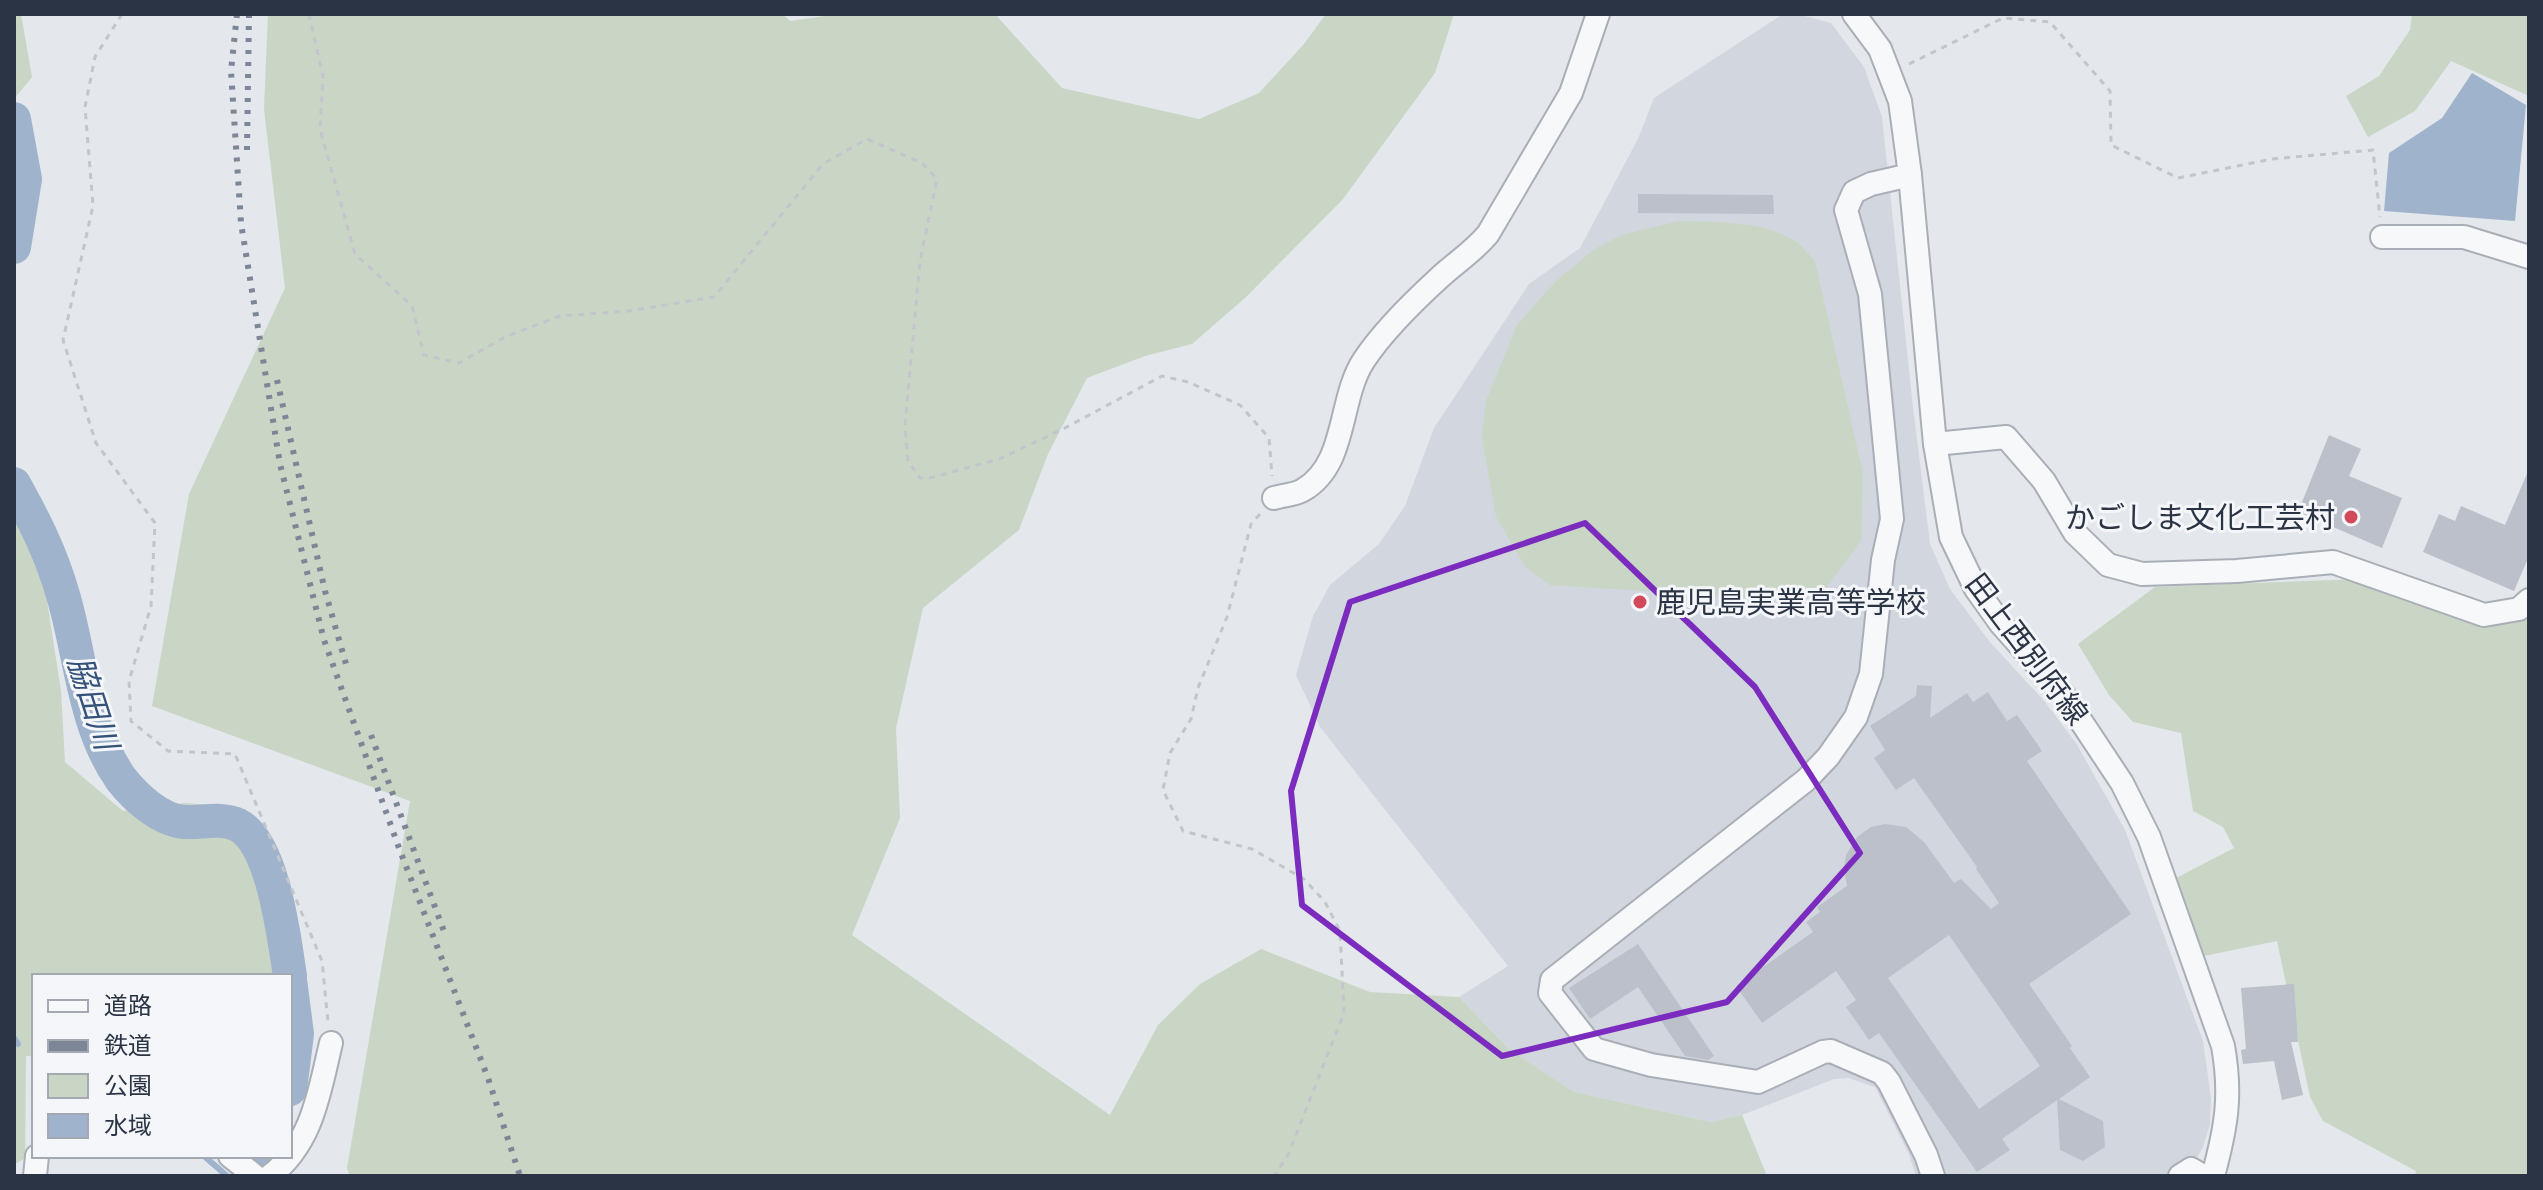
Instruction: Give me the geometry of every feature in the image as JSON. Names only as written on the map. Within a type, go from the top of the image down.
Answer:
[{"type":"street","points":[[1274,498],[1301,491],[1317,480],[1328,465],[1352,385],[1362,363],[1374,346],[1438,279],[1472,252],[1488,234],[1571,93],[1598,14]]},
{"type":"street","name":"田上西別府線","points":[[1854,14],[1880,49],[1900,101],[1910,175],[1935,444],[1951,537],[1976,589],[2001,624],[2063,694],[2094,738],[2122,783],[2149,837],[2223,1046],[2229,1079],[2229,1106],[2213,1176]]},
{"type":"street","points":[[1910,175],[1871,184],[1854,192],[1846,210],[1870,294],[1892,519],[1883,560],[1871,674],[1856,717],[1828,757],[1806,780],[1552,980],[1550,993],[1594,1049],[1651,1065],[1758,1082],[1831,1051],[1882,1073],[1926,1155],[1933,1176]]},
{"type":"street","points":[[2382,237],[2464,237],[2529,257]]},
{"type":"street","points":[[1935,444],[2006,437],[2044,481],[2075,533],[2108,565],[2142,574],[2237,571],[2333,562],[2484,615],[2519,609],[2529,600]]},
{"type":"street","points":[[292,1153],[314,1117],[331,1043]]},
{"type":"street","points":[[232,1158],[255,1176]]},
{"type":"street","points":[[270,1176],[289,1158]]},
{"type":"street","points":[[2180,1176],[2191,1169],[2203,1176]]},
{"type":"path","points":[[122,14],[95,57],[85,107],[93,206],[63,340],[96,443],[155,523],[151,606],[129,681],[131,721],[168,751],[235,754],[322,961],[331,1043]]},
{"type":"path","points":[[309,14],[323,77],[320,129],[355,254],[412,306],[424,355],[459,363],[505,337],[560,316],[629,311],[714,297],[823,164],[867,139],[922,163],[937,179],[920,261],[905,425],[908,461],[920,478],[999,459],[1162,376],[1188,382],[1240,405],[1269,438],[1274,498],[1251,524],[1227,617],[1198,688],[1191,719],[1170,753],[1163,790],[1183,831],[1252,849],[1304,879],[1325,902],[1340,931],[1344,1013],[1288,1155],[1274,1176]]},
{"type":"path","points":[[1891,72],[2003,18],[2050,22],[2110,91],[2111,145],[2178,178],[2272,159],[2373,150],[2382,237]]},
{"type":"highlighted area","points":[[1585,523],[1755,687],[1860,853],[1727,1002],[1502,1056],[1302,905],[1291,791],[1350,602]]},
{"type":"shaded area","name":"鹿児島実業高等学校","points":[[1783,14],[1797,14],[1831,23],[1864,67],[1882,117],[1930,544],[1950,589],[1989,641],[2045,702],[2076,743],[2125,830],[2203,1041],[2211,1098],[2210,1124],[2203,1147],[2186,1176],[1916,1176],[1908,1152],[1875,1087],[1848,1078],[1834,1079],[1742,1115],[1711,1122],[1574,1092],[1509,1049],[1459,997],[1508,966],[1320,727],[1296,675],[1313,616],[1330,585],[1379,544],[1405,506],[1434,428],[1529,284],[1580,248],[1638,139],[1654,98]]},
{"type":"green space","points":[[14,14],[21,14],[32,77],[14,99]]},
{"type":"green space","points":[[268,14],[782,14],[790,21],[839,14],[995,14],[1062,88],[1199,119],[1259,93],[1304,44],[1326,14],[1454,14],[1435,73],[1343,199],[1245,298],[1192,344],[1145,356],[1087,378],[1048,454],[1019,530],[923,608],[896,728],[900,818],[852,935],[1110,1115],[1158,1025],[1200,984],[1261,949],[1370,992],[1459,997],[1509,1049],[1574,1092],[1711,1122],[1742,1115],[1767,1176],[350,1176],[347,1168],[410,801],[152,706],[189,494],[285,288],[264,109]]},
{"type":"green space","points":[[2412,14],[2529,14],[2529,96],[2451,61],[2415,111],[2368,137],[2346,96],[2379,76],[2410,30]]},
{"type":"green space","points":[[1679,221],[1737,224],[1780,233],[1795,241],[1815,261],[1863,474],[1861,541],[1824,590],[1771,599],[1550,585],[1526,568],[1496,517],[1482,437],[1486,401],[1517,325],[1555,282],[1593,250],[1621,235]]},
{"type":"green space","points":[[14,518],[41,562],[61,691],[65,762],[123,811],[185,803],[240,807],[270,840],[301,933],[309,1001],[292,1014],[292,974],[32,974],[32,1056],[26,1056],[25,1158],[14,1165]]},
{"type":"green space","points":[[2359,579],[2469,622],[2522,615],[2529,608],[2529,1176],[2415,1176],[2416,1171],[2323,1121],[2310,1097],[2277,941],[2199,957],[2176,878],[2234,848],[2223,827],[2193,811],[2181,733],[2133,722],[2109,695],[2078,644],[2155,587]]},
{"type":"water","points":[[2472,73],[2526,105],[2515,221],[2384,211],[2389,153],[2442,118]]},
{"type":"building","points":[[1638,194],[1773,195],[1774,214],[1638,213]]},
{"type":"building","points":[[2329,435],[2361,449],[2349,476],[2402,498],[2382,548],[2298,512]]},
{"type":"building","points":[[2529,469],[2529,556],[2514,591],[2423,552],[2439,514],[2455,521],[2461,506],[2505,525]]},
{"type":"building","points":[[1917,685],[1932,686],[1930,718],[1967,693],[1973,702],[1988,692],[2007,721],[2017,715],[2042,751],[2027,761],[2131,914],[2029,984],[2090,1077],[2059,1099],[2103,1121],[2105,1147],[2083,1161],[2060,1150],[2057,1100],[2002,1139],[2010,1150],[1977,1172],[1879,1033],[1869,1040],[1846,1007],[1856,1000],[1836,971],[1762,1023],[1736,986],[1813,932],[1806,922],[1820,912],[1817,907],[1847,886],[1844,868],[1846,855],[1857,837],[1871,827],[1885,824],[1906,827],[1924,842],[1954,883],[1961,879],[1991,909],[1999,903],[1914,778],[1896,790],[1874,758],[1885,750],[1870,726],[1916,696]],"holes":[[[1949,935],[2040,1066],[1979,1109],[1888,978]]]},
{"type":"building","points":[[1638,944],[1714,1056],[1708,1060],[1685,1056],[1638,987],[1590,1019],[1569,988]]},
{"type":"building","points":[[2294,984],[2298,1042],[2291,1042],[2303,1095],[2282,1100],[2274,1061],[2243,1064],[2241,1050],[2246,1049],[2241,988]]},
{"type":"waterway","name":"脇田川","points":[[14,119],[25,179],[14,247]]},
{"type":"waterway","name":"脇田川","points":[[14,484],[42,538],[58,580],[84,689],[108,758],[127,786],[166,817],[184,822],[232,823],[250,835],[269,871],[290,974]]},
{"type":"waterway","name":"脇田川","points":[[292,995],[297,1034],[292,1073]]},
{"type":"waterway","points":[[14,1038],[18,1044]]},
{"type":"waterway","points":[[206,1158],[227,1176]]},
{"type":"waterway","name":"脇田川","points":[[258,1176],[264,1158]]},
{"type":"railway","points":[[237,14],[231,71],[241,223],[280,464],[324,640],[399,848],[488,1078],[520,1176]]},
{"type":"railway","points":[[247,150],[249,14]]},
{"type":"railway","points":[[277,380],[325,591],[348,671]]},
{"type":"railway","points":[[371,735],[445,934]]},
{"type":"place","name":"かごしま文化工芸村","points":[[2351,517]]},
{"type":"place","name":"鹿児島実業高等学校","points":[[1640,602]]}]
